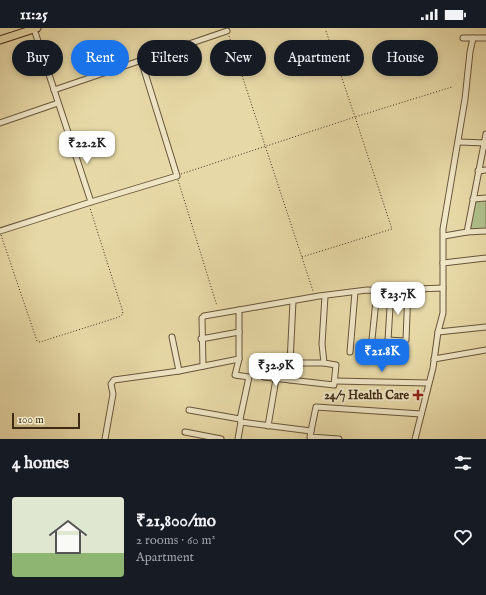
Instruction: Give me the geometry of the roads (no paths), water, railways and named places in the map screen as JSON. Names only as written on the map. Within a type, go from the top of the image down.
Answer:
[{"type":"main road","points":[[0,36],[23,28]]},
{"type":"main road","points":[[0,40],[36,29]]},
{"type":"street","points":[[36,29],[90,203]]},
{"type":"street","points":[[200,40],[227,31]]},
{"type":"street","points":[[463,38],[486,38]]},
{"type":"street","points":[[415,439],[443,313],[445,216],[459,142],[473,38]]},
{"type":"street","points":[[54,90],[137,61]]},
{"type":"street","points":[[0,231],[177,176],[146,76]]},
{"type":"street","points":[[0,123],[58,103]]},
{"type":"street","points":[[467,232],[486,134]]},
{"type":"street","points":[[459,142],[485,143]]},
{"type":"street","points":[[478,171],[486,170]]},
{"type":"street","points":[[473,199],[486,198]]},
{"type":"street","points":[[444,236],[467,232],[486,231]]},
{"type":"street","points":[[443,263],[486,258]]},
{"type":"street","points":[[202,366],[201,322],[204,316],[367,290],[391,291],[443,288]]},
{"type":"street","points":[[388,340],[406,340],[408,289]]},
{"type":"street","points":[[371,349],[377,291]]},
{"type":"street","points":[[388,347],[391,291]]},
{"type":"street","points":[[350,352],[355,292]]},
{"type":"street","points":[[324,363],[322,344],[325,296]]},
{"type":"street","points":[[290,380],[292,371],[290,363],[293,301]]},
{"type":"street","points":[[238,439],[249,377],[235,375],[239,359],[239,310]]},
{"type":"street","points":[[438,332],[486,328]]},
{"type":"street","points":[[201,339],[239,332]]},
{"type":"street","points":[[172,337],[179,371]]},
{"type":"street","points":[[434,359],[486,350]]},
{"type":"street","points":[[105,439],[112,394],[111,384],[114,380],[179,371],[239,359]]},
{"type":"street","points":[[264,377],[334,385],[336,365],[324,363],[290,363],[270,365]]},
{"type":"street","points":[[268,426],[276,379]]},
{"type":"street","points":[[335,381],[428,384]]},
{"type":"street","points":[[310,436],[316,407],[421,414]]},
{"type":"street","points":[[189,410],[310,436],[339,439]]},
{"type":"street","points":[[185,432],[221,439]]},
{"type":"place","name":"24/7 Health Care","points":[[418,395]]}]
